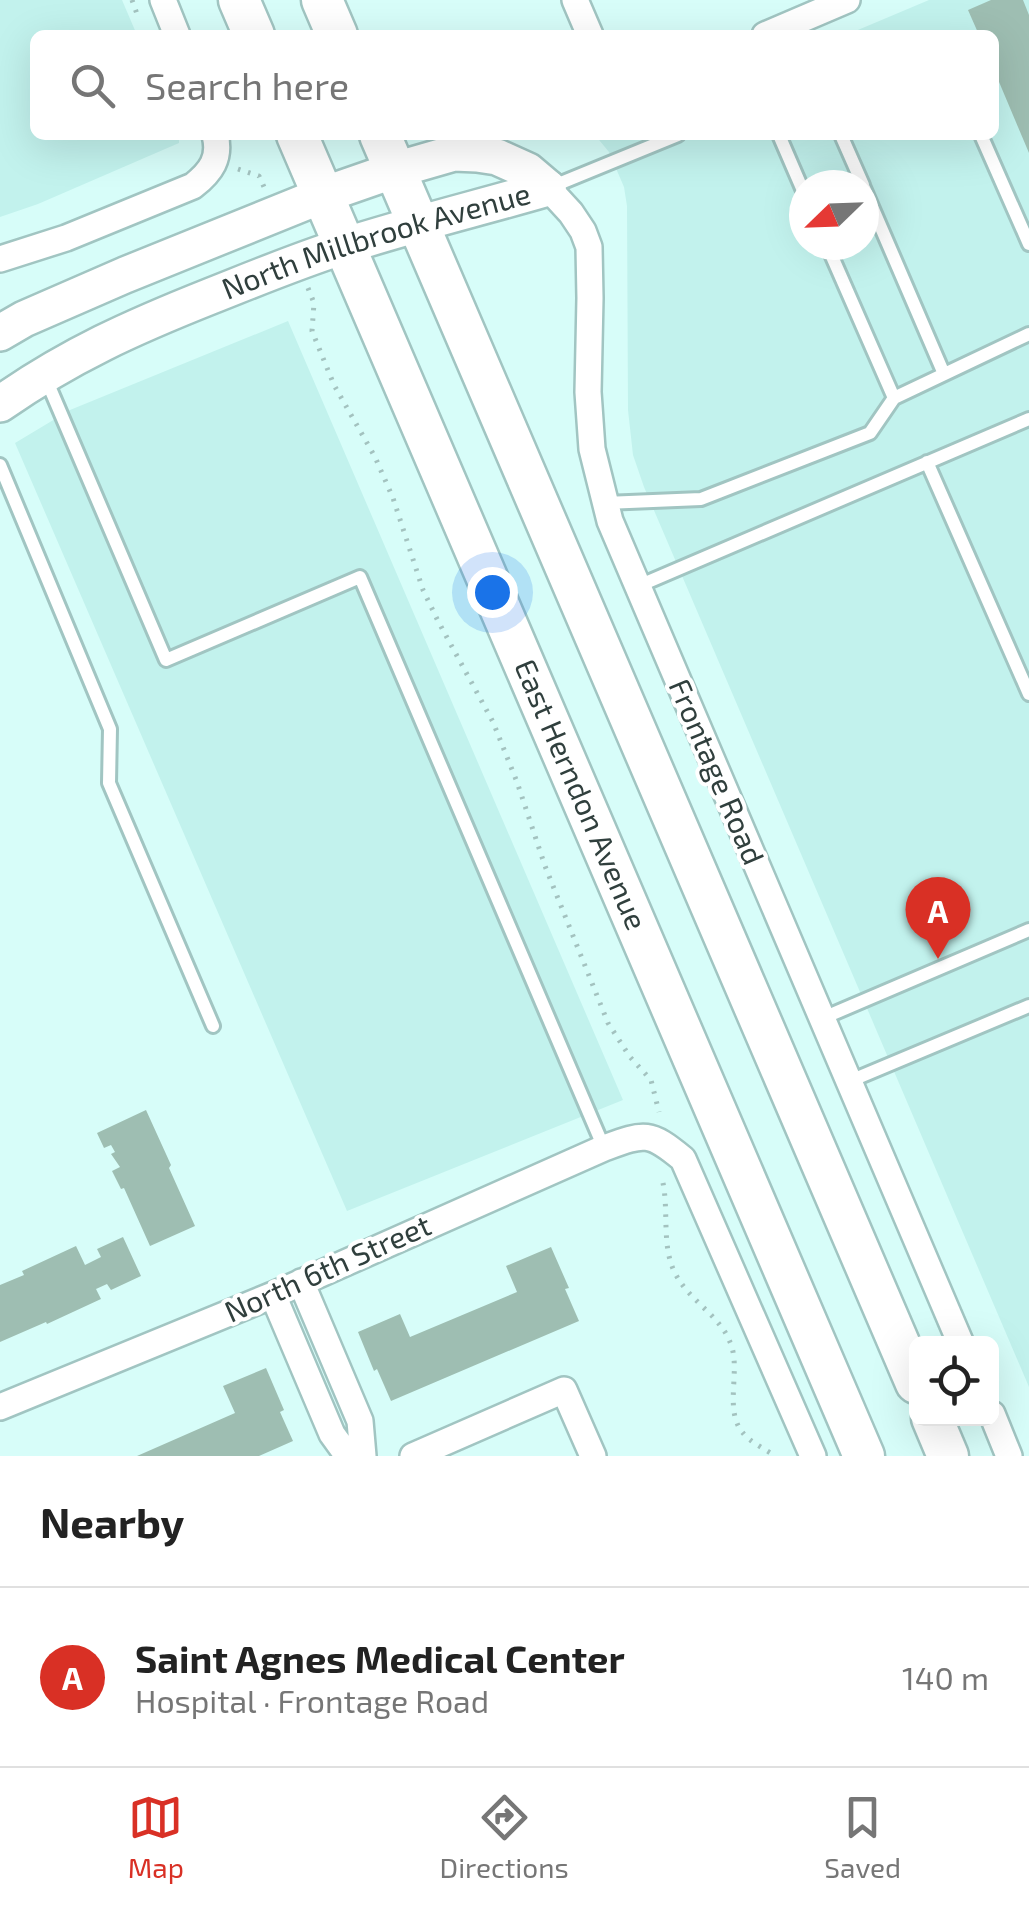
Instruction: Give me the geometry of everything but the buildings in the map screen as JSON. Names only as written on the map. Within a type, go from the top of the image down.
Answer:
[{"type":"main road","points":[[239,0],[252,30]]},
{"type":"main road","points":[[322,0],[335,30]]},
{"type":"main road","name":"East Herndon Avenue","points":[[299,140],[864,1456]]},
{"type":"main road","points":[[387,153],[909,1367]]},
{"type":"main road","points":[[935,1426],[948,1456]]},
{"type":"street","points":[[163,0],[175,30]]},
{"type":"street","points":[[575,0],[588,30]]},
{"type":"street","points":[[777,30],[848,0]]},
{"type":"street","points":[[0,259],[66,238],[193,186],[209,174],[215,161],[216,140]]},
{"type":"street","name":"North Millbrook Avenue","points":[[0,333],[125,274],[323,195],[387,153],[497,157],[528,171],[548,188]]},
{"type":"street","name":"North Millbrook Avenue","points":[[0,404],[90,347],[140,324],[345,246],[548,188]]},
{"type":"street","name":"Frontage Road","points":[[548,188],[572,213],[588,248],[592,448],[610,521],[959,1336]]},
{"type":"street","name":"North 6th Street","points":[[0,1408],[273,1295],[604,1148],[635,1136],[658,1138]]},
{"type":"street","points":[[658,1138],[683,1159],[813,1456]]},
{"type":"street","points":[[301,1282],[360,1421],[363,1456]]},
{"type":"street","points":[[273,1295],[332,1434],[348,1456]]},
{"type":"street","points":[[412,1456],[564,1390],[593,1456]]},
{"type":"street","points":[[997,1426],[1009,1456]]},
{"type":"lane","points":[[548,188],[666,140]]},
{"type":"lane","points":[[781,140],[794,170]]},
{"type":"lane","points":[[843,140],[856,170]]},
{"type":"lane","points":[[983,140],[1029,244]]},
{"type":"lane","points":[[879,223],[944,374]]},
{"type":"lane","points":[[834,260],[894,398]]},
{"type":"lane","points":[[605,503],[700,499],[870,434],[894,398],[1029,334]]},
{"type":"lane","points":[[44,374],[166,660],[360,577],[604,1148]]},
{"type":"lane","points":[[636,587],[1029,418]]},
{"type":"lane","points":[[928,462],[1029,694]]},
{"type":"lane","points":[[0,466],[110,729],[110,783],[213,1026]]},
{"type":"lane","points":[[823,1018],[1029,930]]},
{"type":"lane","points":[[850,1081],[1029,1006]]},
{"type":"path","points":[[314,303],[312,331],[334,385],[387,485],[438,622],[493,722],[608,1024],[651,1080],[659,1109],[660,1169],[674,1272],[730,1341],[736,1367],[732,1396],[742,1433],[775,1456]]},
{"type":"shaded area","points":[[0,0],[122,0],[135,30],[30,30],[30,140],[179,143],[0,217]]},
{"type":"shaded area","points":[[929,0],[1029,0],[1029,1387],[633,455],[628,410],[624,187],[609,152],[599,140],[999,140],[999,30],[858,30]]},
{"type":"shaded area","points":[[288,321],[623,1100],[347,1211],[15,443],[70,410]]},
{"type":"place","name":"Saint Agnes Medical Center","points":[[938,959]]}]
